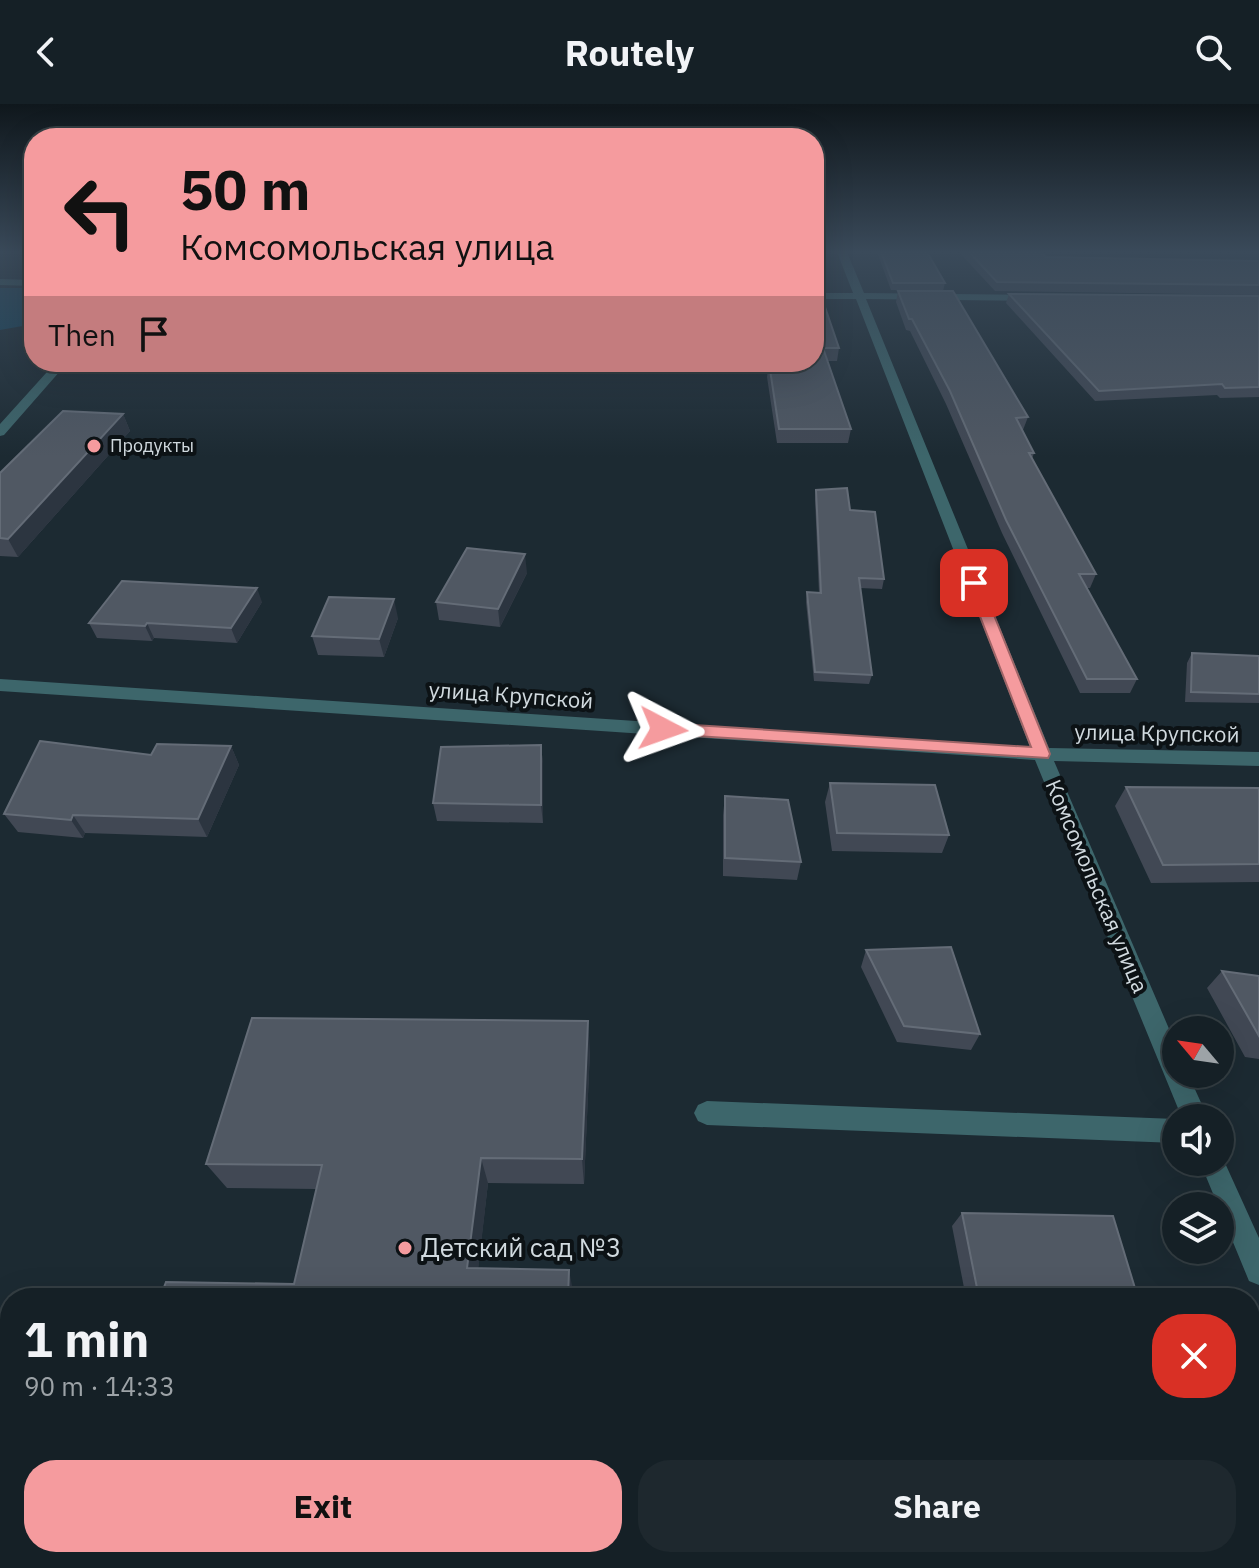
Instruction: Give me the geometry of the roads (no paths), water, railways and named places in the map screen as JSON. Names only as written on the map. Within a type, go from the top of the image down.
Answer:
[{"type":"street","name":"Комсомольская улица","points":[[871,320],[1042,754],[1162,1041]]},
{"type":"street","points":[[0,432],[53,372]]},
{"type":"street","name":"улица Крупской","points":[[0,685],[1042,754],[1259,759]]},
{"type":"street","points":[[707,1113],[1162,1130]]},
{"type":"street","points":[[1219,1176],[1259,1271]]},
{"type":"place","name":"Продукты","points":[[94,446]]},
{"type":"place","name":"Детский сад №3","points":[[405,1248]]}]
